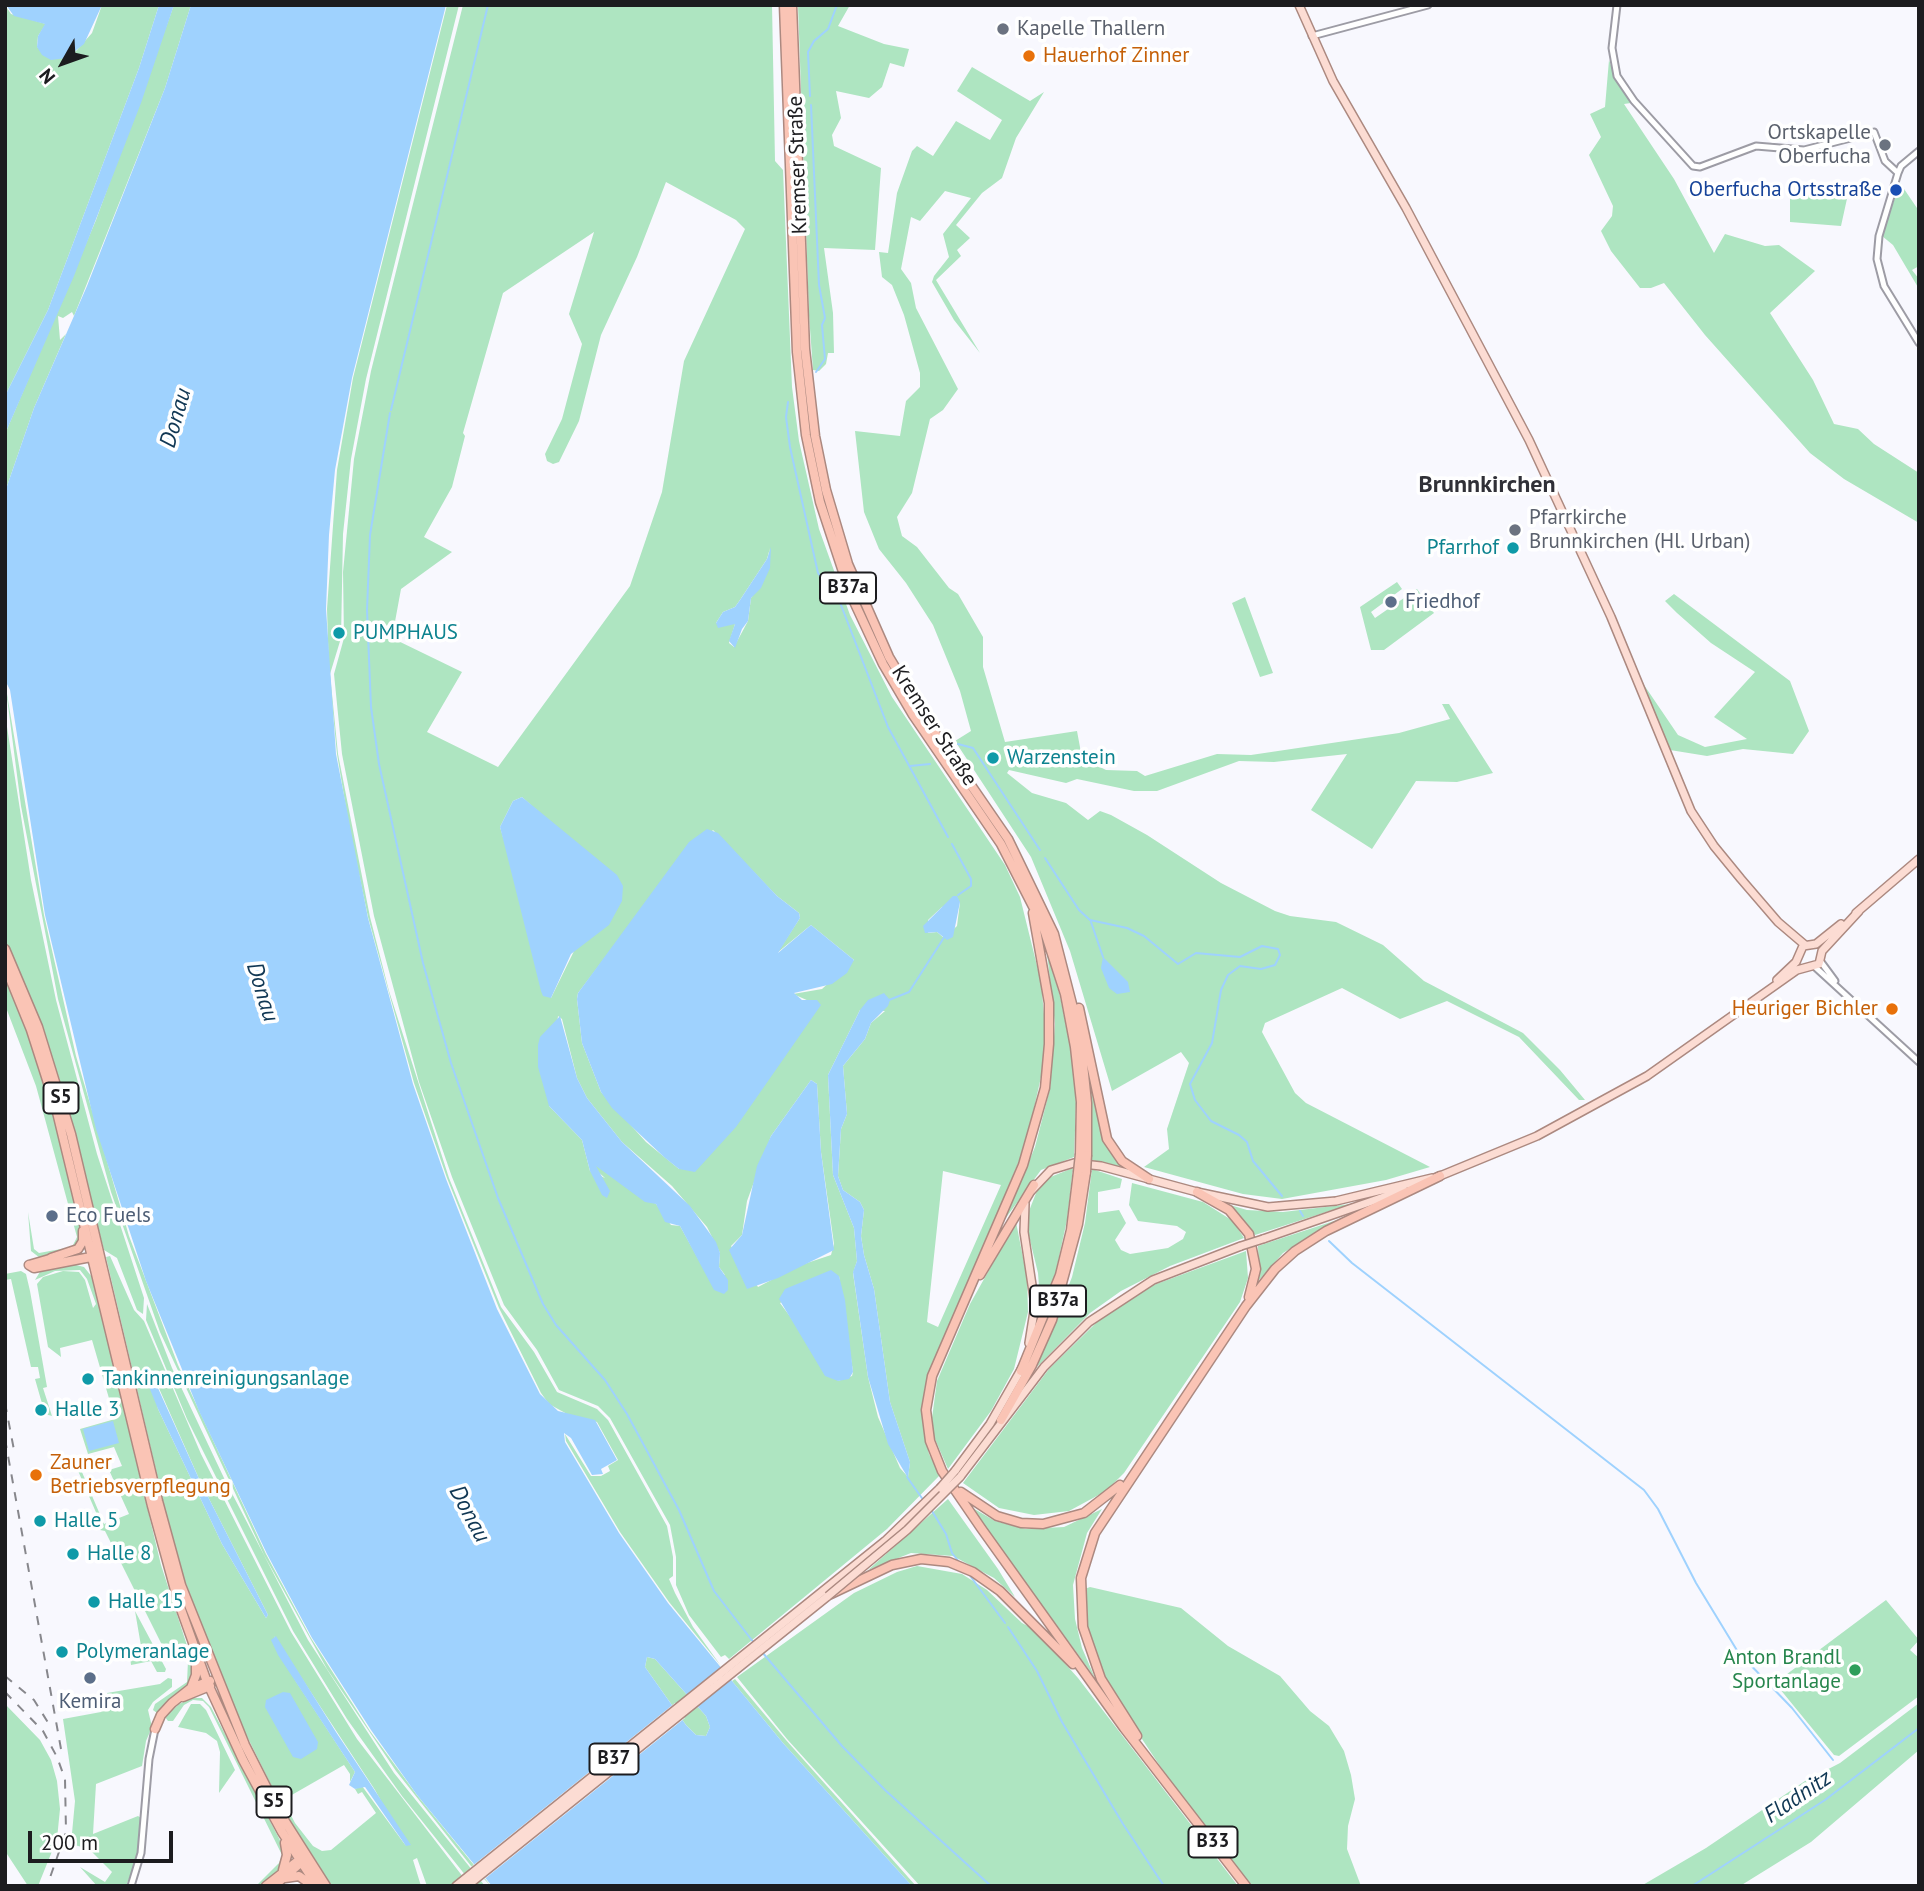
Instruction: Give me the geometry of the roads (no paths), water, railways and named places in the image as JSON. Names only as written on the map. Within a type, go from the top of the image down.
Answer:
[{"type":"highway","name":"Kremser Straße","points":[[783,5],[799,303]]},
{"type":"highway","name":"Kremser Straße","points":[[792,5],[799,322],[820,463],[835,524],[857,588],[900,677],[1019,867],[1061,955],[1083,1055],[1084,1154],[1078,1224],[1052,1320],[1032,1365],[1001,1420]]},
{"type":"highway","name":"Kremser Straße","points":[[1019,867],[1051,947],[1071,1022],[1084,1154]]},
{"type":"highway","points":[[1028,893],[1049,1003],[1045,1088],[1023,1165],[938,1362],[927,1398],[928,1431],[942,1471],[1103,1699],[1180,1799]]},
{"type":"highway","name":"S5","points":[[5,949],[55,1079],[95,1254],[168,1542],[218,1706],[282,1832],[302,1860],[326,1886]]},
{"type":"highway","points":[[1061,955],[1083,1020],[1107,1139],[1122,1161],[1149,1179]]},
{"type":"highway","name":"S5","points":[[5,967],[48,1081],[95,1254],[158,1532],[195,1650],[315,1886]]},
{"type":"highway","name":"Kremser Straße","points":[[1021,1371],[1060,1275],[1082,1172]]},
{"type":"highway","points":[[1180,1799],[1101,1679],[1086,1640],[1081,1614],[1081,1578],[1090,1543],[1134,1470],[1246,1306],[1275,1269],[1305,1244],[1440,1176]]},
{"type":"highway","points":[[965,1302],[1016,1211],[1034,1185]]},
{"type":"highway","points":[[1196,1192],[1229,1210],[1249,1234],[1256,1269],[1246,1306]]},
{"type":"highway","points":[[80,1204],[82,1244],[74,1251],[29,1265],[34,1268],[72,1262],[95,1254]]},
{"type":"highway","points":[[51,1258],[95,1254]]},
{"type":"highway","points":[[72,1262],[89,1268],[103,1298]]},
{"type":"highway","points":[[942,1471],[966,1498],[986,1511],[1010,1520],[1043,1524],[1066,1520],[1094,1507],[1134,1470]]},
{"type":"highway","points":[[828,1595],[892,1565],[935,1560],[974,1572],[1030,1618],[1103,1699]]},
{"type":"highway","points":[[191,1691],[196,1675],[195,1650]]},
{"type":"highway","points":[[155,1729],[166,1708],[191,1691],[211,1683]]},
{"type":"highway","points":[[191,1691],[218,1706]]},
{"type":"highway","name":"B33","points":[[1180,1799],[1246,1886]]},
{"type":"highway","points":[[274,1886],[282,1875],[287,1855],[282,1832]]},
{"type":"highway","points":[[266,1886],[302,1860]]},
{"type":"highway","points":[[282,1875],[299,1876],[315,1886]]},
{"type":"main road","points":[[1299,5],[1333,81],[1406,208],[1517,418],[1611,617],[1696,820],[1714,846],[1814,964]]},
{"type":"main road","points":[[1753,1001],[1801,950],[1816,944],[1859,911],[1919,859]]},
{"type":"main road","points":[[1001,1420],[1057,1352],[1104,1310],[1153,1280],[1440,1176],[1528,1140],[1610,1098],[1690,1048],[1753,1001],[1814,964],[1822,951],[1859,911]]},
{"type":"main road","points":[[1816,944],[1822,951]]},
{"type":"main road","points":[[1021,1371],[1035,1305],[1023,1221],[1026,1203],[1034,1185],[1051,1170],[1074,1163],[1101,1166],[1252,1205],[1298,1206],[1354,1197],[1440,1176]]},
{"type":"main road","name":"B37","points":[[456,1886],[885,1541],[957,1474],[1021,1371]]},
{"type":"main road","name":"B37","points":[[467,1886],[907,1530],[1001,1420]]},
{"type":"street","points":[[1312,36],[1428,5]]},
{"type":"street","points":[[1617,5],[1612,48],[1614,66],[1634,101],[1693,166],[1700,167],[1756,146],[1773,145],[1804,150],[1874,132],[1885,161],[1898,173]]},
{"type":"street","points":[[1919,151],[1901,166],[1898,173],[1879,236],[1877,259],[1884,286],[1919,343]]},
{"type":"street","points":[[1814,964],[1919,1062]]},
{"type":"street","points":[[131,1886],[141,1853],[149,1759],[155,1729]]},
{"type":"water","points":[[6,5],[102,5],[84,44],[66,58],[51,60],[42,55],[37,47],[38,36],[45,24],[14,16]]},
{"type":"water","points":[[159,5],[174,5],[141,103],[74,276],[5,434],[5,396],[48,310],[139,68]]},
{"type":"water","name":"Donau","points":[[191,5],[446,5],[352,378],[335,470],[329,535],[326,609],[336,754],[368,918],[413,1084],[446,1179],[497,1309],[540,1394],[558,1411],[595,1420],[617,1460],[601,1469],[603,1474],[592,1475],[571,1438],[564,1433],[565,1442],[619,1533],[668,1603],[783,1743],[912,1886],[492,1886],[417,1795],[371,1730],[312,1638],[267,1554],[199,1411],[146,1281],[96,1129],[45,915],[10,690],[5,680],[5,492],[34,408],[87,286],[165,88]],"holes":[[[647,1657],[655,1659],[706,1716],[710,1727],[706,1736],[696,1735],[686,1725],[645,1667]]]},
{"type":"water","points":[[771,547],[770,568],[761,588],[751,598],[748,621],[735,648],[729,641],[735,624],[718,628],[716,623],[723,612],[735,607],[767,559]]},
{"type":"water","points":[[522,797],[617,875],[623,886],[622,901],[609,925],[571,954],[551,998],[543,996],[541,991],[500,827],[513,801]]},
{"type":"water","points":[[707,829],[718,833],[777,896],[799,913],[800,918],[778,953],[811,925],[854,960],[847,973],[832,984],[794,993],[802,1000],[817,1000],[821,1005],[736,1127],[695,1172],[679,1169],[664,1157],[612,1108],[601,1092],[582,1043],[577,999],[578,993],[689,842]]},
{"type":"water","points":[[953,896],[957,896],[960,902],[953,937],[947,940],[937,932],[925,933],[923,926]]},
{"type":"water","points":[[1103,957],[1128,982],[1130,992],[1117,994],[1109,988],[1101,968]]},
{"type":"water","points":[[884,993],[890,1000],[888,1006],[871,1023],[865,1039],[843,1066],[847,1114],[841,1129],[838,1176],[843,1190],[860,1202],[864,1210],[861,1236],[864,1255],[874,1289],[890,1402],[910,1462],[908,1478],[888,1444],[868,1377],[853,1272],[857,1261],[854,1228],[833,1175],[828,1075],[860,1010],[868,1000]]},
{"type":"water","points":[[560,1016],[577,1078],[587,1098],[622,1142],[690,1206],[716,1242],[720,1253],[719,1267],[728,1280],[728,1290],[724,1294],[714,1290],[680,1226],[665,1222],[656,1204],[645,1202],[596,1166],[610,1191],[607,1198],[602,1195],[590,1171],[582,1140],[549,1106],[538,1067],[538,1045],[540,1037]]},
{"type":"water","points":[[811,1080],[817,1084],[821,1152],[834,1250],[778,1278],[747,1289],[729,1250],[742,1235],[757,1166],[771,1136]]},
{"type":"water","points":[[831,1270],[839,1276],[845,1300],[853,1372],[849,1379],[838,1381],[825,1376],[779,1299],[785,1289]]},
{"type":"water","points":[[148,1366],[200,1481],[268,1615],[266,1618],[222,1544],[158,1409],[145,1377],[144,1371]]},
{"type":"water","points":[[113,1421],[119,1443],[89,1451],[83,1429]]},
{"type":"water","points":[[276,1636],[411,1845],[406,1846],[365,1787],[355,1789],[349,1785],[355,1772],[278,1655],[271,1640]]},
{"type":"water","points":[[283,1692],[290,1693],[318,1742],[317,1749],[301,1759],[293,1757],[265,1707],[266,1700]]},
{"type":"waterway","points":[[391,410],[488,5]]},
{"type":"waterway","points":[[810,96],[808,52],[814,41],[828,29],[837,5]]},
{"type":"waterway","points":[[811,105],[819,285],[825,318],[822,325],[825,359],[816,372]]},
{"type":"waterway","points":[[788,402],[786,417],[790,447],[818,573],[841,605],[888,727],[948,837]]},
{"type":"waterway","points":[[390,413],[370,535],[367,610],[371,707],[379,764],[423,963],[451,1063],[498,1198],[543,1304],[556,1325],[605,1380],[627,1414],[679,1510],[714,1591],[754,1643]]},
{"type":"waterway","points":[[958,744],[973,748],[1040,850]]},
{"type":"waterway","points":[[910,766],[930,764]]},
{"type":"waterway","points":[[952,844],[971,879],[971,886],[958,895]]},
{"type":"waterway","points":[[1045,858],[1079,910],[1090,920],[1127,928],[1144,936],[1178,964],[1196,953],[1240,957],[1262,946],[1278,949],[1280,955],[1275,965],[1261,969],[1240,966],[1228,975],[1221,990],[1212,1043],[1190,1084],[1195,1100],[1211,1121],[1247,1142],[1253,1161],[1282,1196]]},
{"type":"waterway","points":[[1091,922],[1103,957]]},
{"type":"waterway","points":[[889,1000],[909,992],[945,936]]},
{"type":"waterway","points":[[1300,1211],[1303,1216]]},
{"type":"waterway","points":[[1329,1241],[1352,1263],[1644,1490],[1658,1509],[1696,1583],[1738,1652],[1792,1708],[1833,1760]]},
{"type":"waterway","points":[[907,1477],[924,1501]]},
{"type":"waterway","points":[[932,1511],[946,1534],[952,1553],[960,1563]]},
{"type":"waterway","points":[[968,1573],[1005,1623]]},
{"type":"waterway","points":[[1008,1627],[1037,1671],[1062,1722],[1123,1824],[1164,1886]]},
{"type":"waterway","points":[[762,1652],[842,1746],[885,1790],[991,1886]]},
{"type":"waterway","name":"Fladnitz","points":[[1692,1886],[1825,1800],[1919,1728]]},
{"type":"railway","points":[[5,1403],[14,1450]]},
{"type":"railway","points":[[5,1439],[61,1749]]},
{"type":"railway","points":[[5,1676],[34,1700],[52,1729]]},
{"type":"railway","points":[[5,1692],[43,1731],[65,1779],[66,1832],[47,1886]]},
{"type":"place","name":"Kapelle Thallern","points":[[1003,29]]},
{"type":"place","name":"Hauerhof Zinner","points":[[1029,56]]},
{"type":"place","name":"Ortskapelle Oberfucha","points":[[1885,145]]},
{"type":"place","name":"Oberfucha Ortsstraße","points":[[1896,190]]},
{"type":"place","name":"Pfarrkirche Brunnkirchen (Hl. Urban)","points":[[1515,530]]},
{"type":"place","name":"Pfarrhof","points":[[1513,548]]},
{"type":"place","name":"Friedhof","points":[[1391,602]]},
{"type":"place","name":"PUMPHAUS","points":[[339,633]]},
{"type":"place","name":"Warzenstein","points":[[993,758]]},
{"type":"place","name":"Heuriger Bichler","points":[[1892,1009]]},
{"type":"place","name":"Eco Fuels","points":[[52,1216]]},
{"type":"place","name":"Tankinnenreinigungsanlage","points":[[88,1379]]},
{"type":"place","name":"Halle 3","points":[[41,1410]]},
{"type":"place","name":"Zauner Betriebsverpflegung","points":[[36,1475]]},
{"type":"place","name":"Halle 5","points":[[40,1521]]},
{"type":"place","name":"Halle 8","points":[[73,1554]]},
{"type":"place","name":"Halle 15","points":[[94,1602]]},
{"type":"place","name":"Polymeranlage","points":[[62,1652]]},
{"type":"place","name":"Anton Brandl Sportanlage","points":[[1855,1670]]},
{"type":"place","name":"Kemira","points":[[90,1678]]},
{"type":"district","name":"Brunnkirchen","points":[[1487,485]]}]
